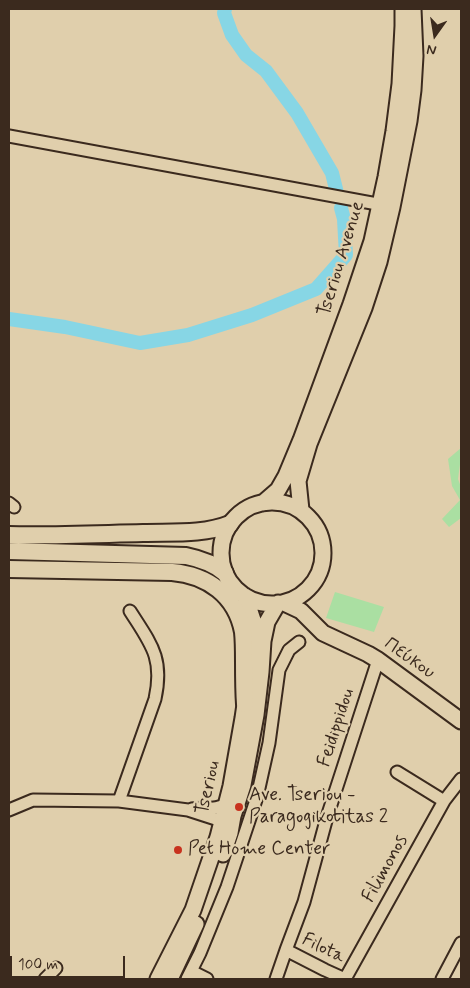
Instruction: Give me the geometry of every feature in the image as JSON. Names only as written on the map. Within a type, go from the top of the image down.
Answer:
[{"type":"highway","points":[[9,535],[52,536],[193,532],[218,529],[230,524]]},
{"type":"highway","points":[[9,551],[186,556],[208,562],[224,573]]},
{"type":"highway","points":[[9,569],[172,572],[184,573],[203,579],[216,587],[226,597],[241,625],[244,645],[245,704]]},
{"type":"main road","name":"Tseriou Avenue","points":[[301,510],[298,481],[309,444],[364,308],[379,262],[400,84],[403,9]]},
{"type":"main road","name":"Tseriou Avenue","points":[[263,503],[278,490],[286,476],[386,206],[409,121],[415,56],[414,9]]},
{"type":"main road","points":[[263,503],[286,504],[301,510],[312,521],[320,535],[324,551],[321,568],[313,584],[300,596],[281,603],[266,604],[249,599],[234,588],[224,573],[220,556],[223,538],[230,524],[240,512],[263,503]]},
{"type":"main road","points":[[313,584],[313,612],[330,637]]},
{"type":"main road","name":"Tseriou","points":[[158,979],[193,910],[218,838],[227,802],[245,704],[254,629],[245,596]]},
{"type":"main road","name":"Tseriou","points":[[170,979],[203,910],[230,833],[233,816],[243,785],[256,715],[265,628],[269,617],[281,603]]},
{"type":"main road","name":"Πεύκου","points":[[281,603],[301,611],[318,629],[330,637],[378,660],[461,721]]},
{"type":"street","points":[[9,136],[386,206]]},
{"type":"street","points":[[119,801],[155,699],[158,684],[158,665],[151,645],[130,611]]},
{"type":"street","points":[[207,979],[189,975],[227,887],[257,797],[269,743],[279,670],[289,650],[298,642]]},
{"type":"street","name":"Feidippidou","points":[[276,979],[304,902],[327,817],[378,660]]},
{"type":"street","points":[[397,772],[444,801]]},
{"type":"street","name":"Filimonos","points":[[345,979],[444,801],[461,779]]},
{"type":"street","points":[[9,810],[33,800],[119,801],[188,810],[222,821]]},
{"type":"street","points":[[188,810],[215,808],[223,806],[227,802]]},
{"type":"street","points":[[447,977],[461,942]]},
{"type":"street","name":"Filota","points":[[286,950],[345,979]]},
{"type":"street","points":[[45,979],[56,968]]},
{"type":"green space","points":[[461,448],[458,479],[461,487],[461,518],[449,527],[442,519],[460,500],[452,486],[448,459]]},
{"type":"green space","points":[[335,592],[384,607],[374,632],[326,618]]},
{"type":"waterway","points":[[225,9],[224,13],[232,35],[246,55],[266,71],[297,113],[332,173],[337,193]]},
{"type":"waterway","points":[[9,319],[65,327],[140,343],[188,335],[252,315],[316,289],[346,255],[344,219],[341,208]]},
{"type":"place","name":"Ave. Tseriou - Paragogikotitas 2","points":[[239,807]]},
{"type":"place","name":"Pet Home Center","points":[[178,850]]}]
